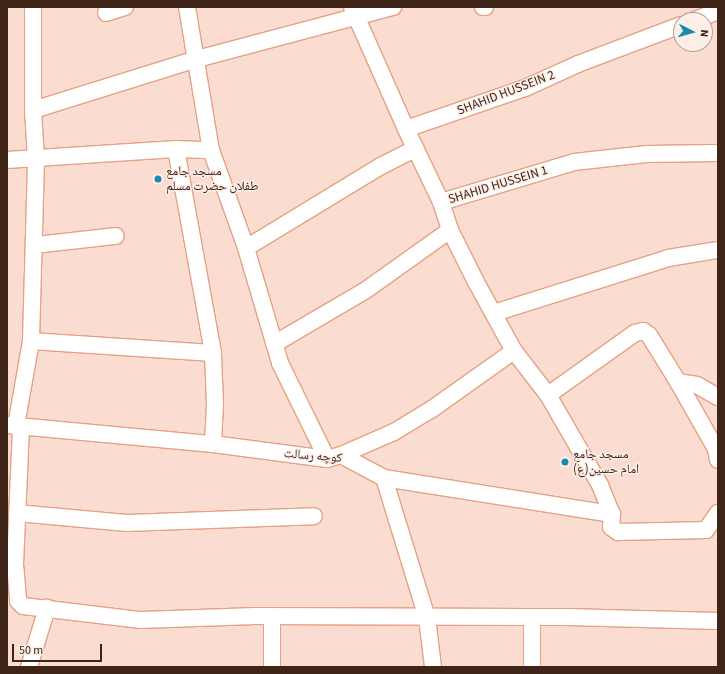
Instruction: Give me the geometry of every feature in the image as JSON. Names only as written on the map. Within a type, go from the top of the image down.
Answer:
[{"type":"street","points":[[33,7],[32,110],[36,159],[35,244],[31,290],[31,341],[15,426],[13,484],[17,513],[11,565],[18,601],[24,606],[141,620],[272,617],[718,621]]},
{"type":"street","points":[[106,13],[125,7]]},
{"type":"street","points":[[187,7],[197,59],[211,150],[246,248],[280,363],[334,457],[394,432],[432,409],[514,351]]},
{"type":"street","points":[[32,110],[354,11],[393,7]]},
{"type":"street","points":[[354,11],[406,129],[441,202]]},
{"type":"street","name":"SHAHID HUSSEIN 2","points":[[406,129],[525,88],[578,64],[673,29]]},
{"type":"street","points":[[246,248],[381,166],[416,148]]},
{"type":"street","points":[[7,160],[176,149],[211,150]]},
{"type":"street","points":[[176,149],[213,353],[215,404],[213,444]]},
{"type":"street","name":"SHAHID HUSSEIN 1","points":[[718,153],[647,154],[574,162],[441,202],[450,230],[514,351],[548,395],[600,485],[612,514],[611,527],[618,532],[706,530],[718,513]]},
{"type":"street","points":[[274,344],[366,290],[450,230]]},
{"type":"street","points":[[35,244],[115,236]]},
{"type":"street","points":[[494,312],[668,258],[718,250]]},
{"type":"street","points":[[548,395],[635,333],[643,331],[650,335],[678,382],[716,449],[718,460]]},
{"type":"street","points":[[31,341],[213,353]]},
{"type":"street","points":[[678,382],[697,385],[718,397]]},
{"type":"street","name":"کوچه رسالت","points":[[15,426],[213,444],[334,457],[384,478],[612,514]]},
{"type":"street","points":[[384,478],[428,618],[433,667]]},
{"type":"street","points":[[17,513],[127,523],[314,516]]},
{"type":"street","points":[[29,667],[48,608]]},
{"type":"street","points":[[272,617],[272,667]]},
{"type":"street","points":[[532,619],[532,667]]},
{"type":"place","name":"مسجد جامع طفلان حضرت مسلم","points":[[158,179]]},
{"type":"place","name":"مسجد جامع امام حسین(ع)","points":[[565,462]]}]
